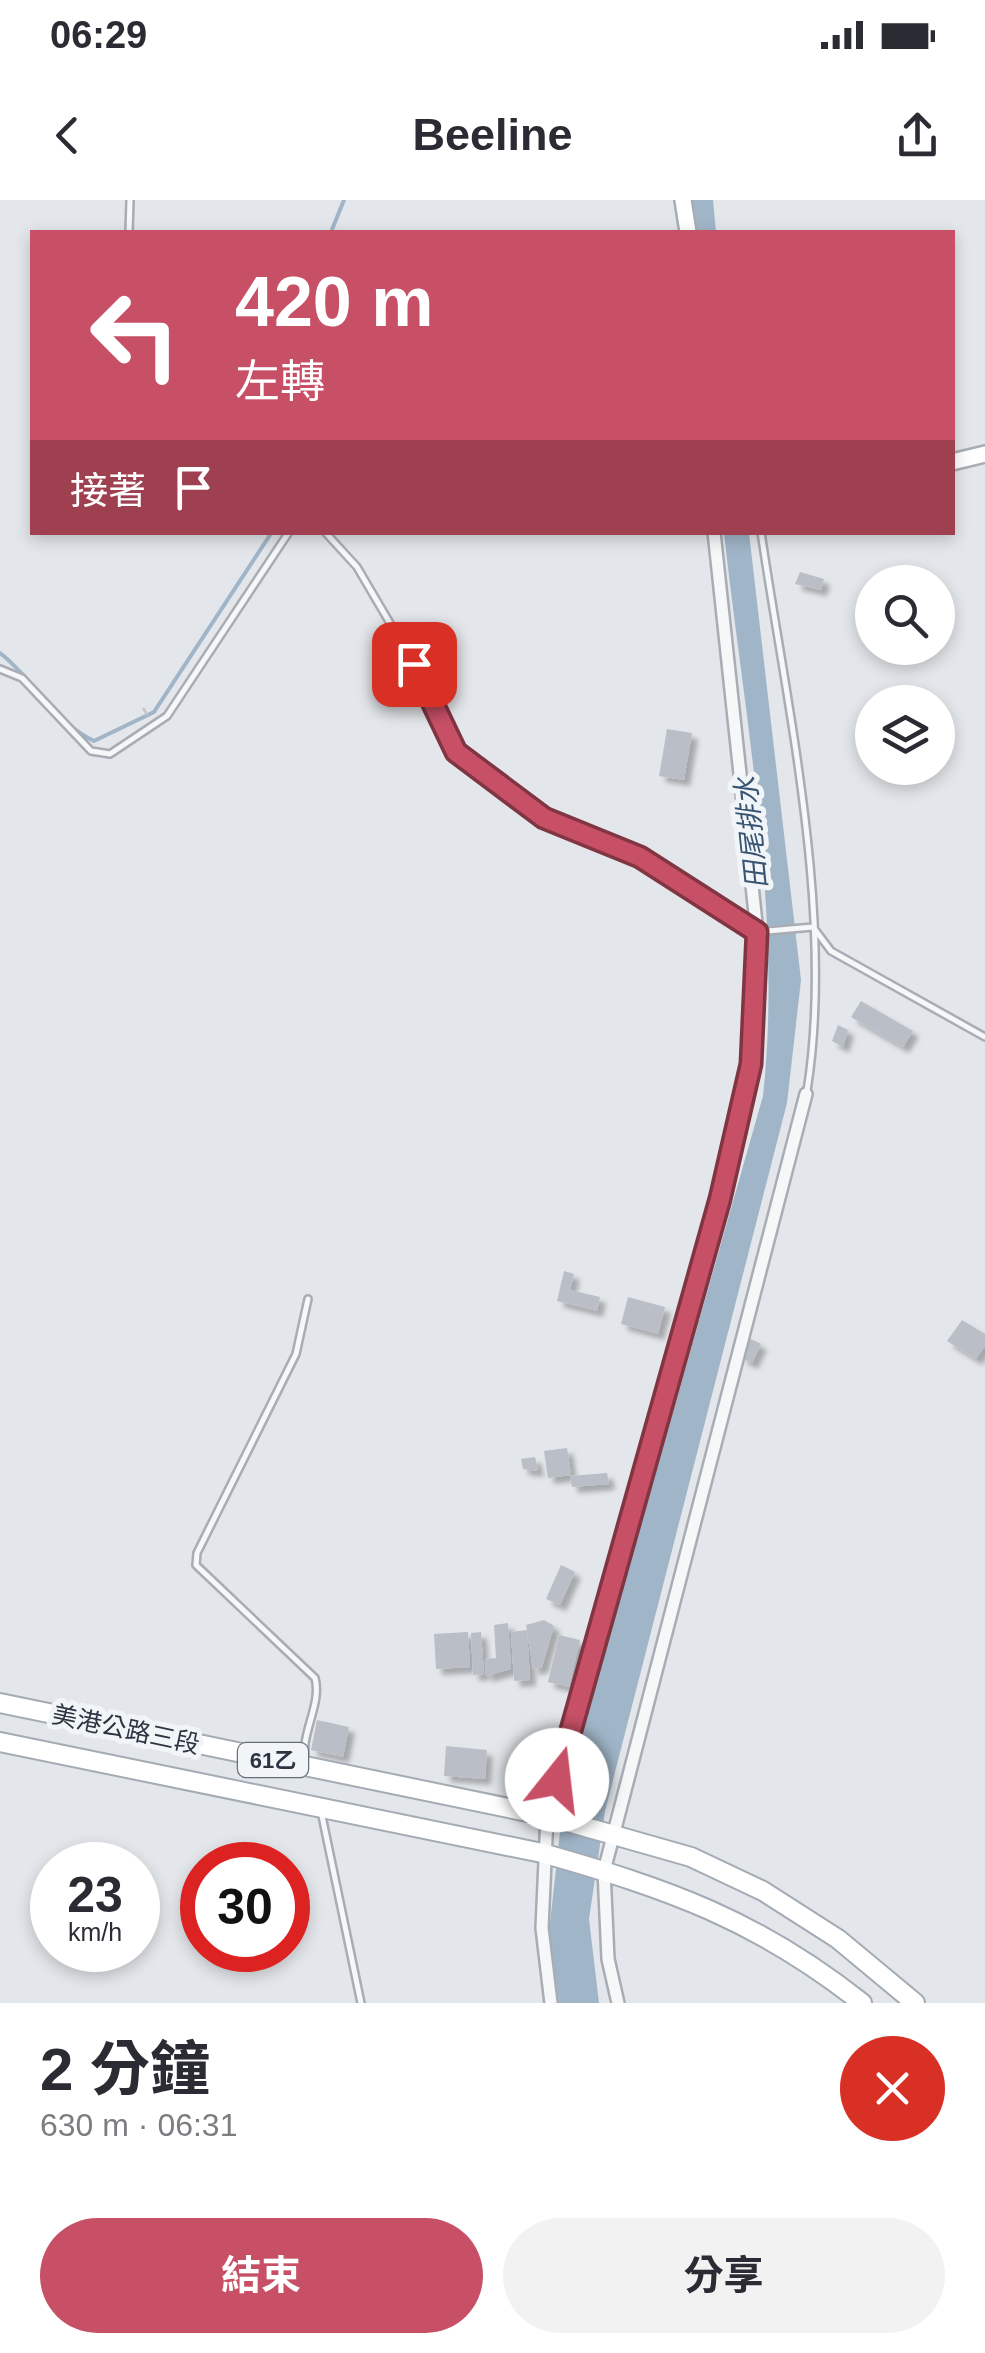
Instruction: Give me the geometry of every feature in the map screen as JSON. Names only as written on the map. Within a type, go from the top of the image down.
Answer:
[{"type":"main road","name":"美港公路三段","points":[[0,1703],[547,1816],[691,1857],[763,1891],[838,1939],[915,2003]]},
{"type":"main road","name":"美港公路三段","points":[[0,1742],[542,1853],[604,1870],[680,1894],[747,1925],[807,1959],[862,2003]]},
{"type":"street","points":[[683,200],[688,230]]},
{"type":"street","points":[[955,461],[985,454]]},
{"type":"street","points":[[551,2003],[542,1928],[542,1853],[547,1816],[720,1199],[751,1064],[757,932],[714,535]]},
{"type":"street","points":[[618,2003],[604,1923],[604,1870],[806,1094]]},
{"type":"lane","points":[[129,230],[130,200]]},
{"type":"lane","points":[[0,669],[22,678],[91,751],[110,754],[168,716],[286,535]]},
{"type":"lane","points":[[328,535],[358,567],[414,664],[456,752],[544,818],[640,857],[757,932],[812,928]]},
{"type":"lane","points":[[761,535],[801,804],[812,928],[816,1037],[806,1094]]},
{"type":"lane","points":[[812,928],[831,951],[985,1037]]},
{"type":"lane","points":[[306,1767],[302,1741],[316,1692],[315,1678],[196,1565],[197,1553],[296,1354],[308,1299]]},
{"type":"lane","points":[[320,1808],[360,2003]]},
{"type":"water","points":[[691,200],[713,200],[716,230],[694,230]]},
{"type":"water","points":[[724,535],[749,535],[801,980],[787,1103],[605,1811],[589,1919],[599,2003],[559,2003],[549,1932],[564,1796],[763,1096],[768,957],[750,743]]},
{"type":"building","points":[[800,572],[824,579],[821,590],[795,584]]},
{"type":"building","points":[[667,729],[692,733],[684,780],[659,776]]},
{"type":"building","points":[[861,1001],[913,1031],[903,1047],[851,1017]]},
{"type":"building","points":[[838,1025],[848,1030],[843,1047],[832,1041]]},
{"type":"building","points":[[564,1271],[574,1274],[570,1290],[600,1297],[597,1311],[557,1301]]},
{"type":"building","points":[[628,1297],[665,1307],[658,1334],[621,1324]]},
{"type":"building","points":[[962,1320],[985,1334],[985,1346],[976,1359],[947,1341]]},
{"type":"building","points":[[749,1338],[761,1344],[752,1363],[740,1357]]},
{"type":"building","points":[[567,1448],[571,1475],[548,1478],[544,1451]]},
{"type":"building","points":[[535,1457],[538,1471],[523,1469],[521,1459]]},
{"type":"building","points":[[607,1473],[609,1484],[572,1487],[570,1476]]},
{"type":"building","points":[[561,1565],[575,1572],[560,1605],[546,1599]]},
{"type":"building","points":[[544,1620],[554,1626],[542,1667],[533,1669],[526,1625]]},
{"type":"building","points":[[508,1623],[511,1669],[486,1676],[485,1659],[496,1658],[494,1625]]},
{"type":"building","points":[[527,1630],[530,1680],[514,1681],[511,1632]]},
{"type":"building","points":[[468,1632],[470,1667],[436,1669],[434,1634]]},
{"type":"building","points":[[481,1632],[484,1674],[473,1675],[471,1633]]},
{"type":"building","points":[[559,1635],[580,1640],[569,1687],[548,1682]]},
{"type":"building","points":[[317,1720],[349,1727],[343,1757],[311,1750]]},
{"type":"building","points":[[446,1746],[487,1750],[485,1779],[444,1776]]},
{"type":"waterway","points":[[332,230],[344,200]]},
{"type":"waterway","points":[[0,653],[68,724],[94,741],[154,712],[270,535]]},
{"type":"route","points":[[414,664],[456,752],[544,818],[640,857],[757,932],[757,1005],[751,1064],[720,1199],[557,1780]]},
{"type":"water label","name":"田尾排水","points":[[751,833]]}]
